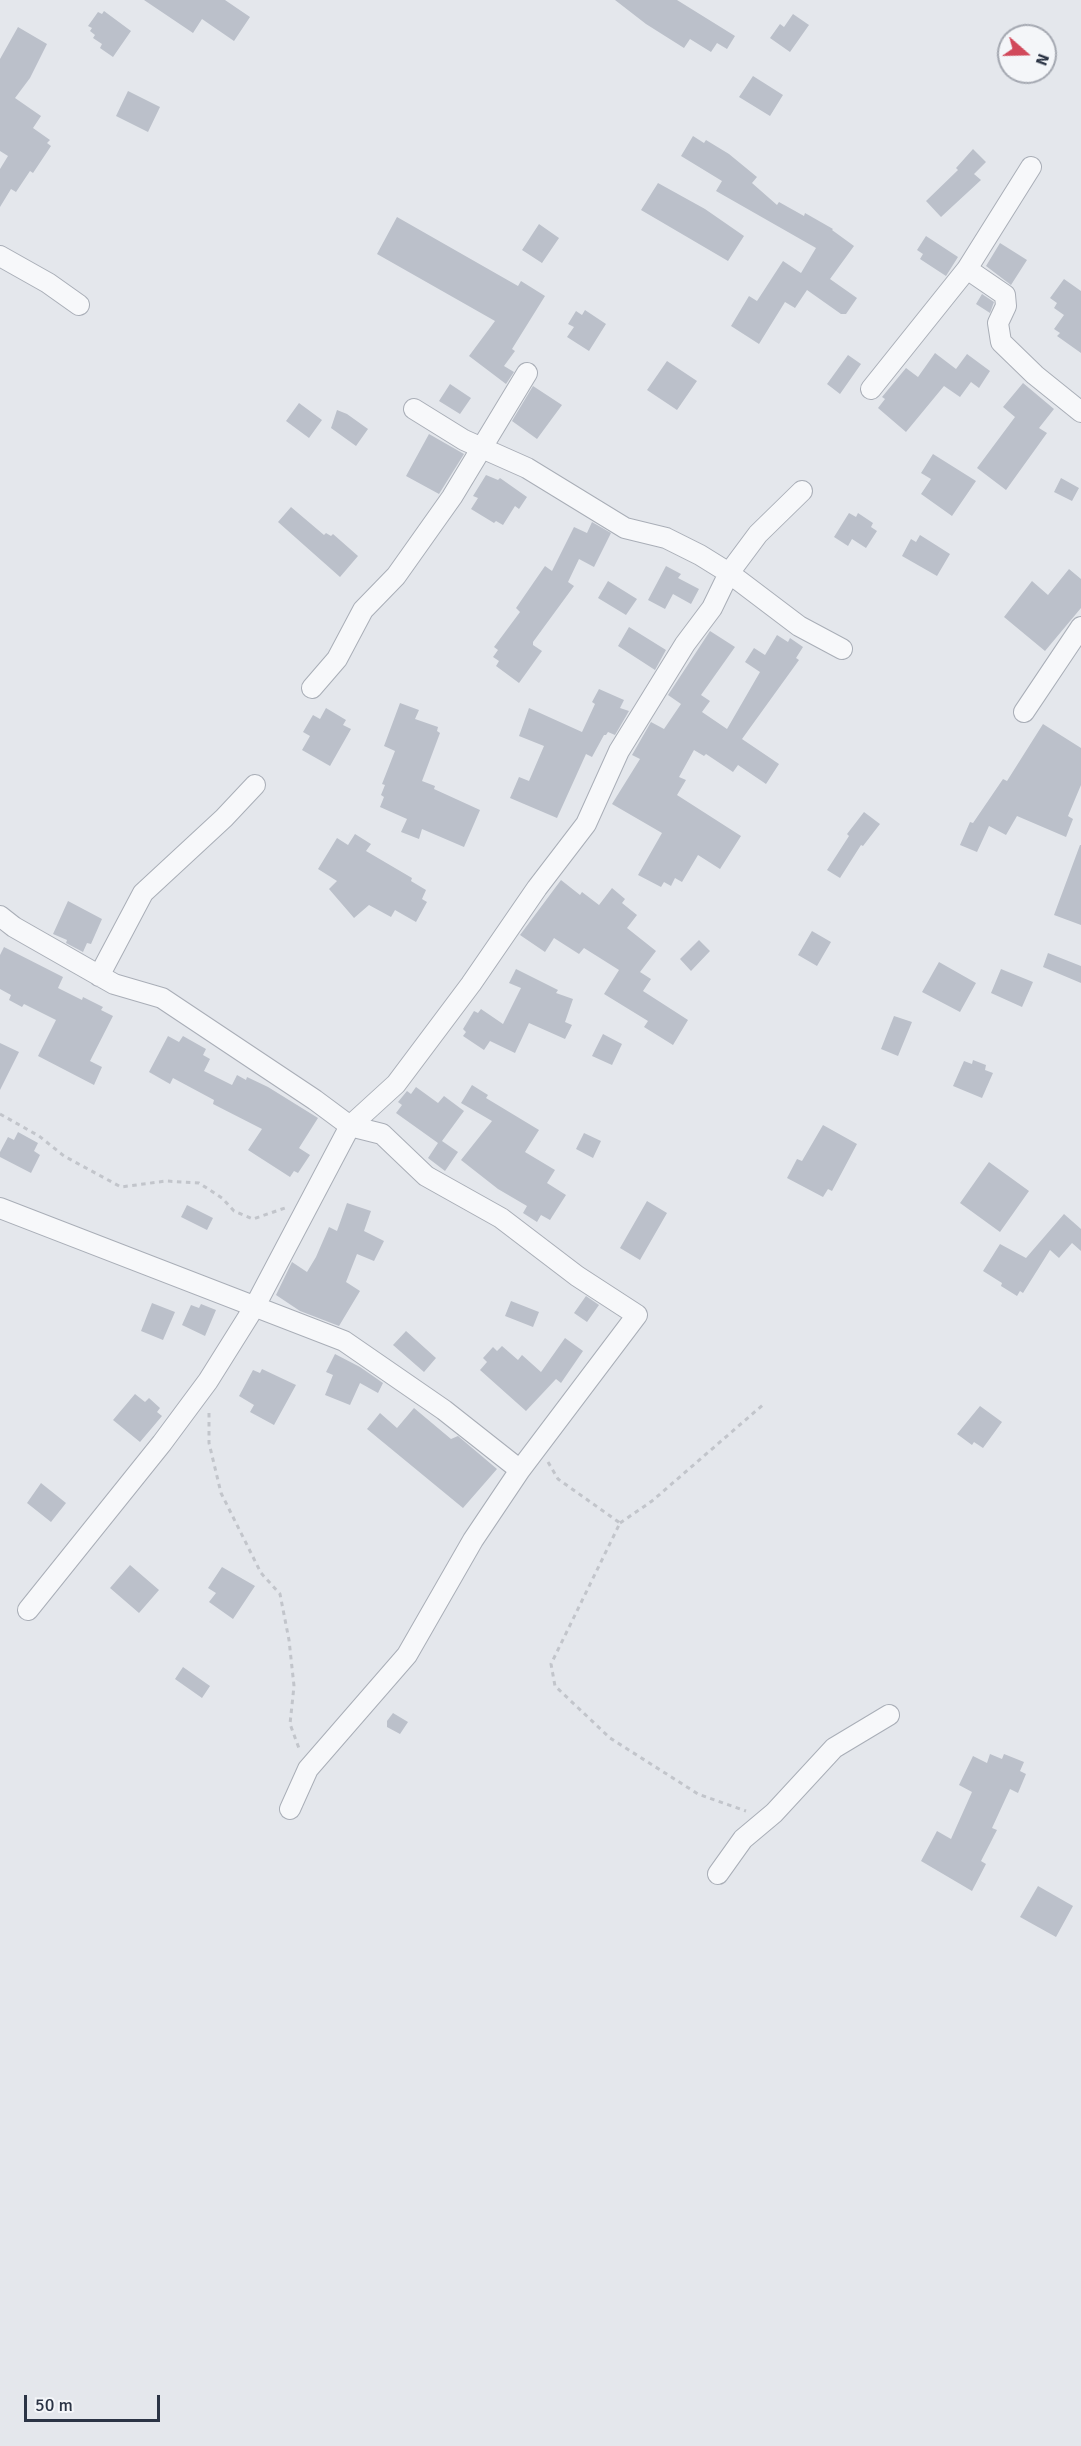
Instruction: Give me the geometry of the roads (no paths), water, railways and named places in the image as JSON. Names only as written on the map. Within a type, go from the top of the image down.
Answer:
[{"type":"street","points":[[871,389],[967,269],[1031,167]]},
{"type":"street","points":[[0,256],[48,283],[79,305]]},
{"type":"street","points":[[967,269],[1005,295],[1006,306],[998,323],[1001,342],[1035,375],[1081,412]]},
{"type":"street","points":[[312,688],[337,660],[363,610],[396,576],[446,505],[527,373]]},
{"type":"street","points":[[414,409],[464,440],[527,468],[625,528],[666,538],[729,573],[799,626],[842,649]]},
{"type":"street","points":[[28,1610],[201,1390],[255,1306],[350,1126],[396,1084],[471,984],[537,888],[586,824],[624,742],[685,644],[712,608],[729,573],[758,534],[802,491]]},
{"type":"street","points":[[1024,712],[1081,627]]},
{"type":"street","points":[[99,975],[143,893],[224,818],[255,785]]},
{"type":"street","points":[[0,916],[14,927],[114,984],[162,998],[350,1126],[382,1134],[426,1176],[501,1218],[578,1276],[637,1315],[520,1470],[473,1540],[407,1655],[308,1769],[290,1809]]},
{"type":"street","points":[[0,1208],[142,1265],[345,1341],[444,1410],[520,1470]]},
{"type":"street","points":[[718,1874],[743,1839],[774,1813],[834,1748],[889,1715]]}]
